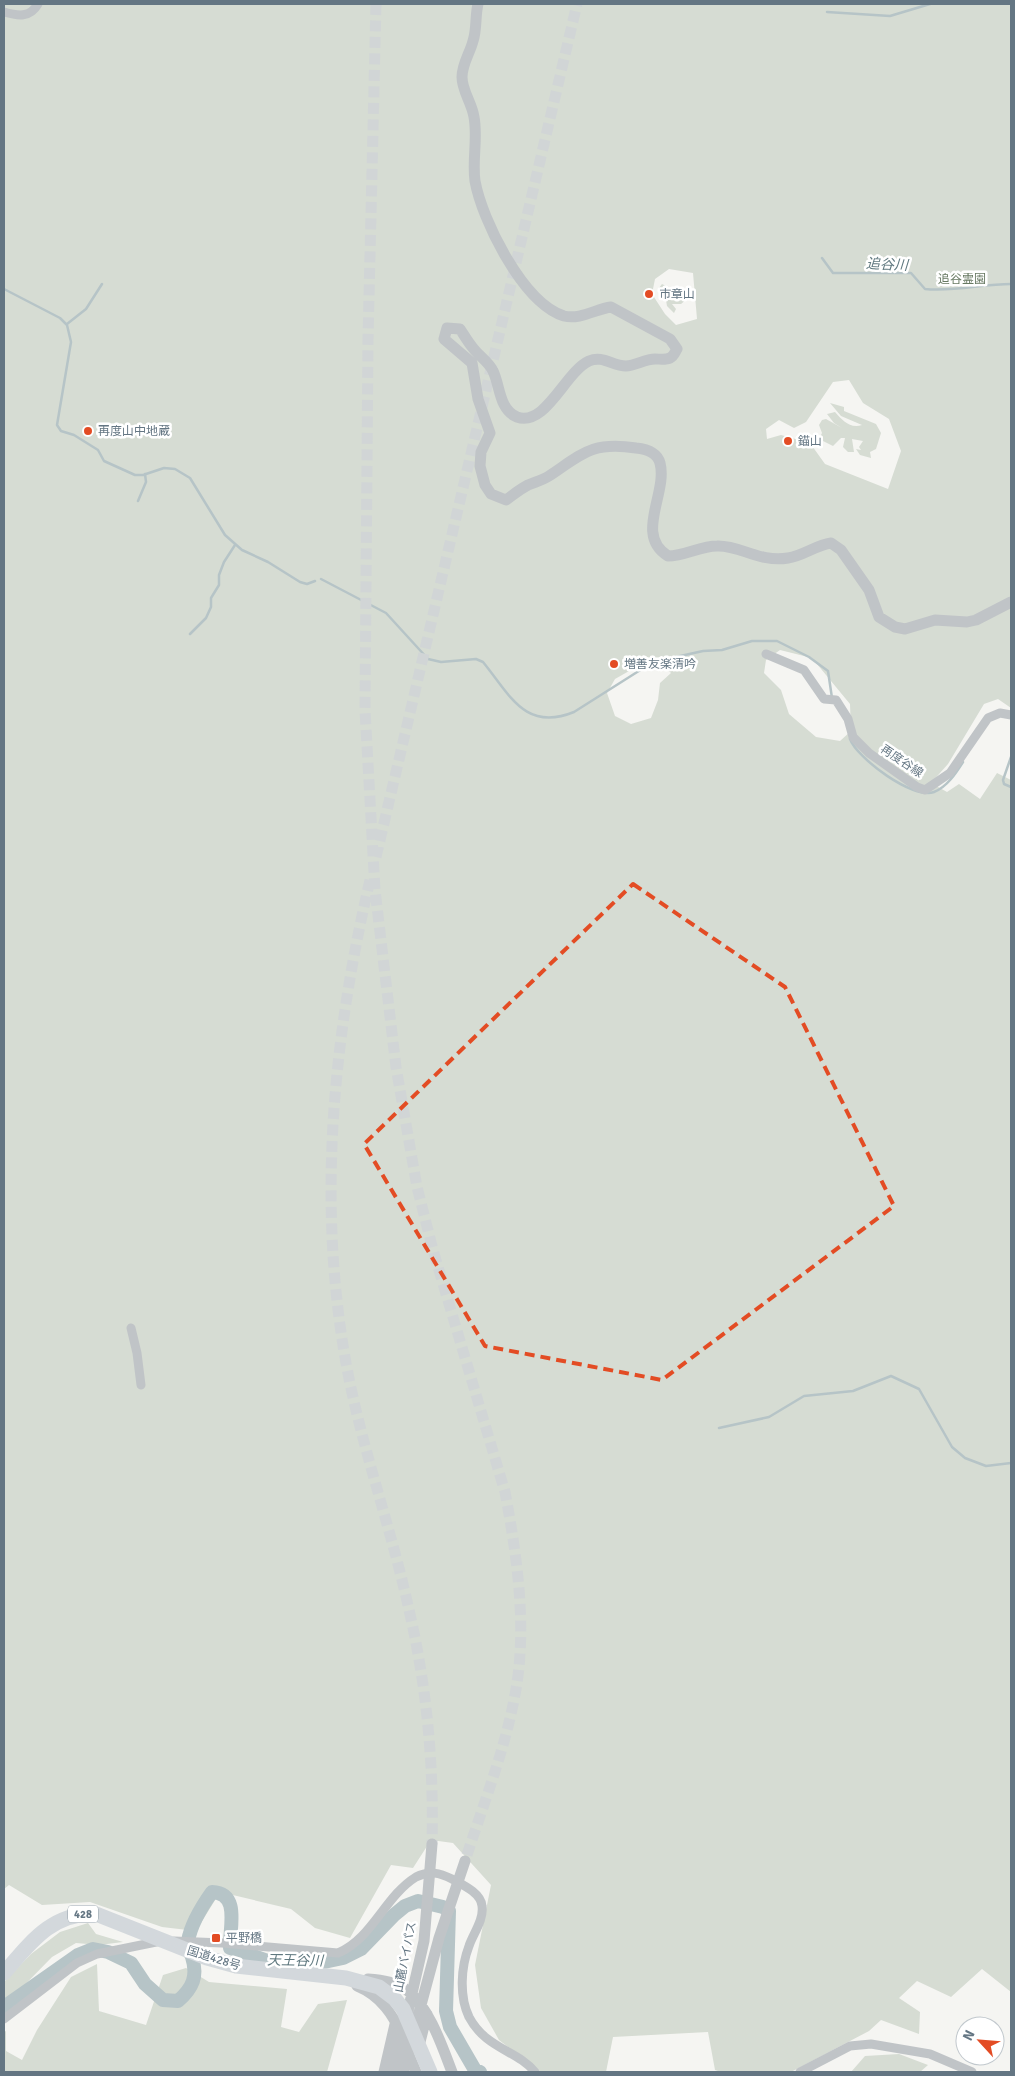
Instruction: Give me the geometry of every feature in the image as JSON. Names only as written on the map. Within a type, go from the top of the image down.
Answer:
[{"type":"highway","name":"国道428号","points":[[4,1973],[48,1928],[59,1920],[80,1914],[96,1914],[199,1955],[236,1966],[265,1971],[346,1978],[379,1987],[395,1999],[410,2022],[430,2072]]},
{"type":"street","points":[[4,12],[19,16],[29,14],[34,11],[38,4]]},
{"type":"street","points":[[478,4],[474,39],[462,78],[475,122],[475,179],[484,210],[512,267],[529,292],[552,311],[576,317],[611,307],[670,339],[677,349],[672,357],[666,359],[654,359],[625,366],[599,359],[592,360],[581,365],[571,374],[541,413],[528,418],[519,418],[514,415],[502,399],[493,370],[473,348],[460,329],[447,328],[444,339],[472,363],[478,398],[489,425],[490,433],[480,460],[485,485],[491,494],[506,500],[527,486],[548,477],[576,456],[597,448],[612,446],[645,449],[653,453],[660,462],[661,481],[653,533],[656,545],[668,556],[678,556],[715,546],[764,558],[788,558],[831,543],[841,550],[869,590],[879,617],[895,627],[905,629],[935,620],[967,622],[976,620],[1011,602]]},
{"type":"street","name":"再度谷線","points":[[766,654],[804,670],[848,719],[853,737],[868,753],[925,790],[950,773],[988,718],[1000,713],[1011,715]]},
{"type":"street","points":[[131,1328],[137,1353],[141,1384]]},
{"type":"street","name":"山麓バイパス","points":[[398,2069],[424,1941],[432,1844]]},
{"type":"street","name":"山麓バイパス","points":[[398,2069],[465,1861]]},
{"type":"street","points":[[4,2019],[77,1963],[96,1954],[162,1941],[222,1943],[338,1953],[354,1944],[388,1903],[417,1877],[427,1873],[443,1874],[470,1890],[478,1897],[482,1906],[481,1915],[468,1947],[462,1974],[464,1995],[470,2017],[488,2040],[499,2049],[524,2062],[536,2072]]},
{"type":"street","points":[[384,2072],[403,1994],[424,1941]]},
{"type":"street","points":[[412,2072],[427,2012],[433,1963]]},
{"type":"street","points":[[265,1971],[348,1983],[374,1994],[392,2015],[416,2072]]},
{"type":"street","points":[[346,1978],[380,1980],[400,1986],[408,1991],[429,2021],[452,2072]]},
{"type":"street","points":[[800,2072],[850,2046],[871,2044],[930,2054],[972,2072]]},
{"type":"highlighted area","points":[[633,884],[785,987],[894,1206],[662,1380],[485,1346],[364,1144]]},
{"type":"green space","name":"追谷霊園","points":[[4,4],[1011,4],[1011,708],[998,699],[984,704],[948,764],[931,783],[947,792],[959,784],[980,799],[997,773],[1011,780],[1011,1992],[982,1969],[951,1997],[917,1981],[899,1998],[920,2012],[919,2034],[881,2020],[869,2031],[791,2072],[721,2072],[715,2070],[708,2032],[613,2037],[606,2072],[541,2072],[499,2040],[481,2008],[475,1965],[491,1885],[453,1843],[431,1840],[413,1868],[391,1865],[350,1938],[315,1928],[291,1909],[220,1892],[196,1931],[162,1927],[90,1902],[42,1905],[9,1885],[4,1889]],"holes":[[[669,269],[693,273],[697,319],[676,325],[665,314],[652,294],[655,279]],[[849,380],[863,403],[889,419],[901,451],[888,489],[825,464],[810,443],[781,435],[767,439],[766,429],[779,420],[794,428],[806,422],[833,382]],[[780,650],[812,658],[850,704],[851,731],[840,741],[816,737],[789,714],[781,690],[764,673],[766,660]],[[645,662],[661,662],[671,673],[660,683],[658,700],[651,718],[631,724],[615,716],[607,693],[615,679]]]},
{"type":"green space","points":[[662,284],[666,286],[665,292],[677,286],[686,289],[684,293],[674,294],[672,298],[676,300],[685,295],[688,298],[681,304],[672,304],[676,309],[674,313],[667,306],[666,300],[659,288]]},
{"type":"green space","points":[[830,403],[844,407],[844,411],[876,424],[881,433],[876,449],[870,452],[871,458],[860,455],[856,449],[861,450],[859,447],[863,441],[852,439],[854,452],[848,452],[843,447],[845,438],[841,438],[833,446],[819,439],[822,433],[819,425],[822,420],[826,419],[842,428],[834,423],[827,414],[835,412],[843,421],[850,425],[862,425],[841,416]]},
{"type":"green space","points":[[88,1923],[96,1934],[123,1942],[99,1945],[76,1943],[52,1957],[4,2006],[4,1982],[31,1954],[60,1932]]},
{"type":"green space","points":[[97,1964],[99,2011],[146,2025],[163,1975],[186,1968],[209,1982],[287,1989],[281,2027],[299,2032],[318,2004],[347,2000],[327,2072],[4,2072],[4,2032],[6,2031],[6,2051],[22,2060],[37,2030],[71,1977]]},
{"type":"green space","points":[[899,2054],[928,2065],[920,2072],[851,2072],[865,2056]]},
{"type":"waterway","points":[[827,12],[890,16],[930,4]]},
{"type":"waterway","name":"追谷川","points":[[822,258],[833,273],[911,273],[925,289],[936,290],[1011,284]]},
{"type":"waterway","points":[[67,324],[86,309],[102,284]]},
{"type":"waterway","points":[[4,289],[60,318],[67,325],[71,342],[57,425],[61,431],[74,435],[98,450],[104,461],[135,475],[143,475],[164,468],[175,469],[190,478],[225,535],[242,550],[268,562],[300,582],[307,584],[315,581]]},
{"type":"waterway","points":[[138,501],[146,482],[145,474]]},
{"type":"waterway","points":[[190,634],[206,618],[211,607],[211,598],[219,585],[219,575],[224,562],[235,545]]},
{"type":"waterway","points":[[321,579],[386,613],[428,659],[441,662],[476,659],[483,662],[520,707],[531,714],[543,717],[557,717],[574,712],[653,662],[703,651],[722,650],[752,641],[777,641],[809,657],[828,671],[832,698]]},
{"type":"waterway","points":[[850,739],[863,756],[887,776],[913,790],[925,793],[934,792],[943,787],[963,762]]},
{"type":"waterway","points":[[1011,757],[1003,780],[1004,784],[1011,787]]},
{"type":"waterway","points":[[719,1428],[769,1417],[804,1396],[853,1391],[891,1376],[919,1389],[952,1447],[965,1458],[986,1466],[1011,1463]]},
{"type":"waterway","name":"天王谷川","points":[[4,2007],[78,1955],[93,1949],[108,1952],[131,1963],[145,1984],[163,2000],[178,2001],[191,1986],[194,1976],[194,1964],[188,1945],[189,1935],[197,1915],[212,1892],[227,1898],[230,1905],[232,1913],[230,1948],[268,1961],[324,1962],[343,1958],[361,1949],[405,1906],[418,1901],[443,1907],[449,1911],[446,2011],[450,2027],[475,2070],[480,2072]]},
{"type":"tunnel","points":[[376,4],[368,339],[365,710],[375,890],[396,1067],[417,1187],[433,1250],[505,1492],[517,1566],[521,1615],[519,1665],[512,1711],[500,1755],[465,1861]]},
{"type":"tunnel","points":[[376,857],[577,4]]},
{"type":"tunnel","points":[[370,880],[357,940],[338,1060],[333,1120],[332,1242],[337,1303],[352,1394],[402,1579],[425,1697],[432,1785],[432,1844]]},
{"type":"place","name":"市章山","points":[[649,294]]},
{"type":"place","name":"再度山中地蔵","points":[[88,431]]},
{"type":"place","name":"錨山","points":[[788,441]]},
{"type":"place","name":"増善友楽清吟","points":[[614,664]]},
{"type":"place","name":"平野橋","points":[[216,1938]]}]
